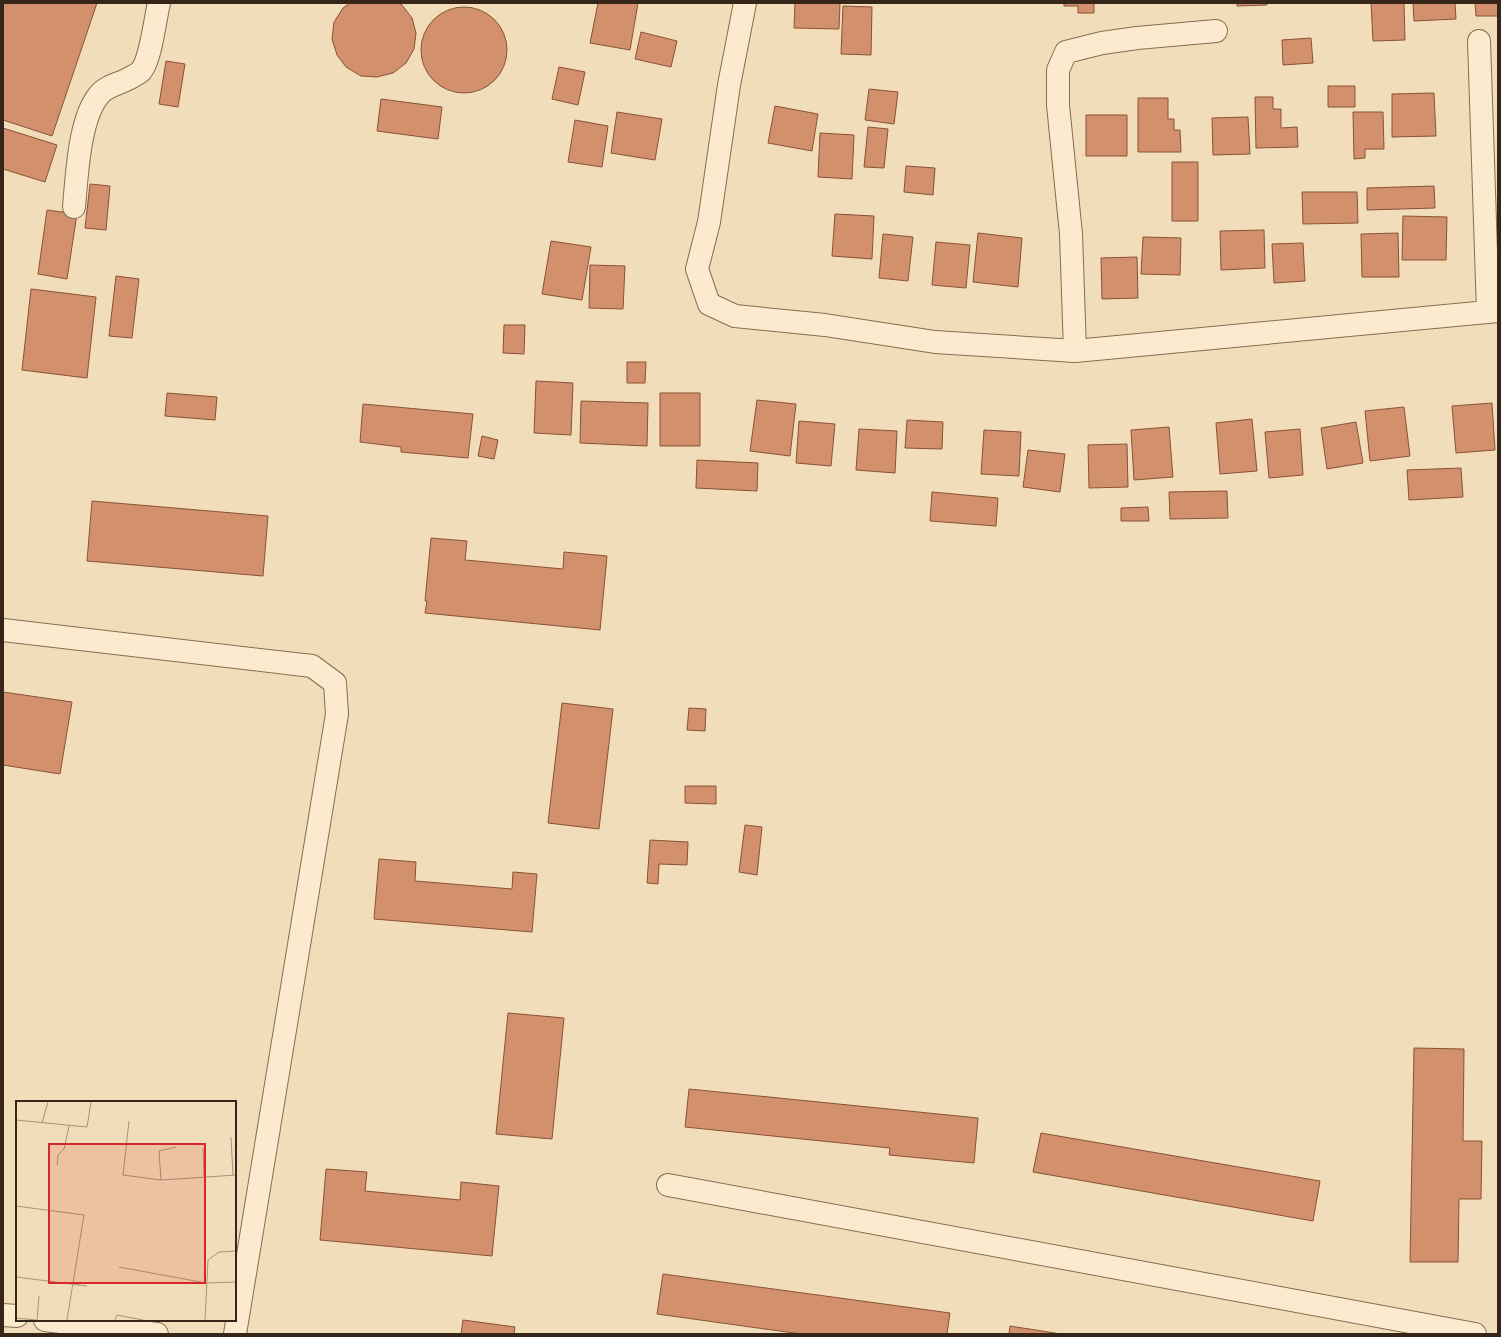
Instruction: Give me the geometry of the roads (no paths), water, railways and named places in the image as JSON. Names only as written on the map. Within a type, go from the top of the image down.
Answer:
[{"type":"street","points":[[74,207],[80,151],[88,113],[99,94],[128,79],[141,70],[149,52],[158,3]]},
{"type":"street","points":[[745,3],[729,85],[709,222],[697,269],[709,304],[735,316],[825,325],[928,341],[1075,351],[1493,312],[1479,41]]},
{"type":"street","points":[[1075,351],[1071,234],[1058,106],[1058,70],[1066,52],[1102,43],[1137,38],[1216,31]]},
{"type":"street","points":[[3,630],[312,666],[335,683],[337,714],[235,1334]]},
{"type":"street","points":[[668,1185],[1475,1334]]},
{"type":"street","points":[[3,1315],[16,1316]]},
{"type":"street","points":[[53,1321],[156,1334]]}]
